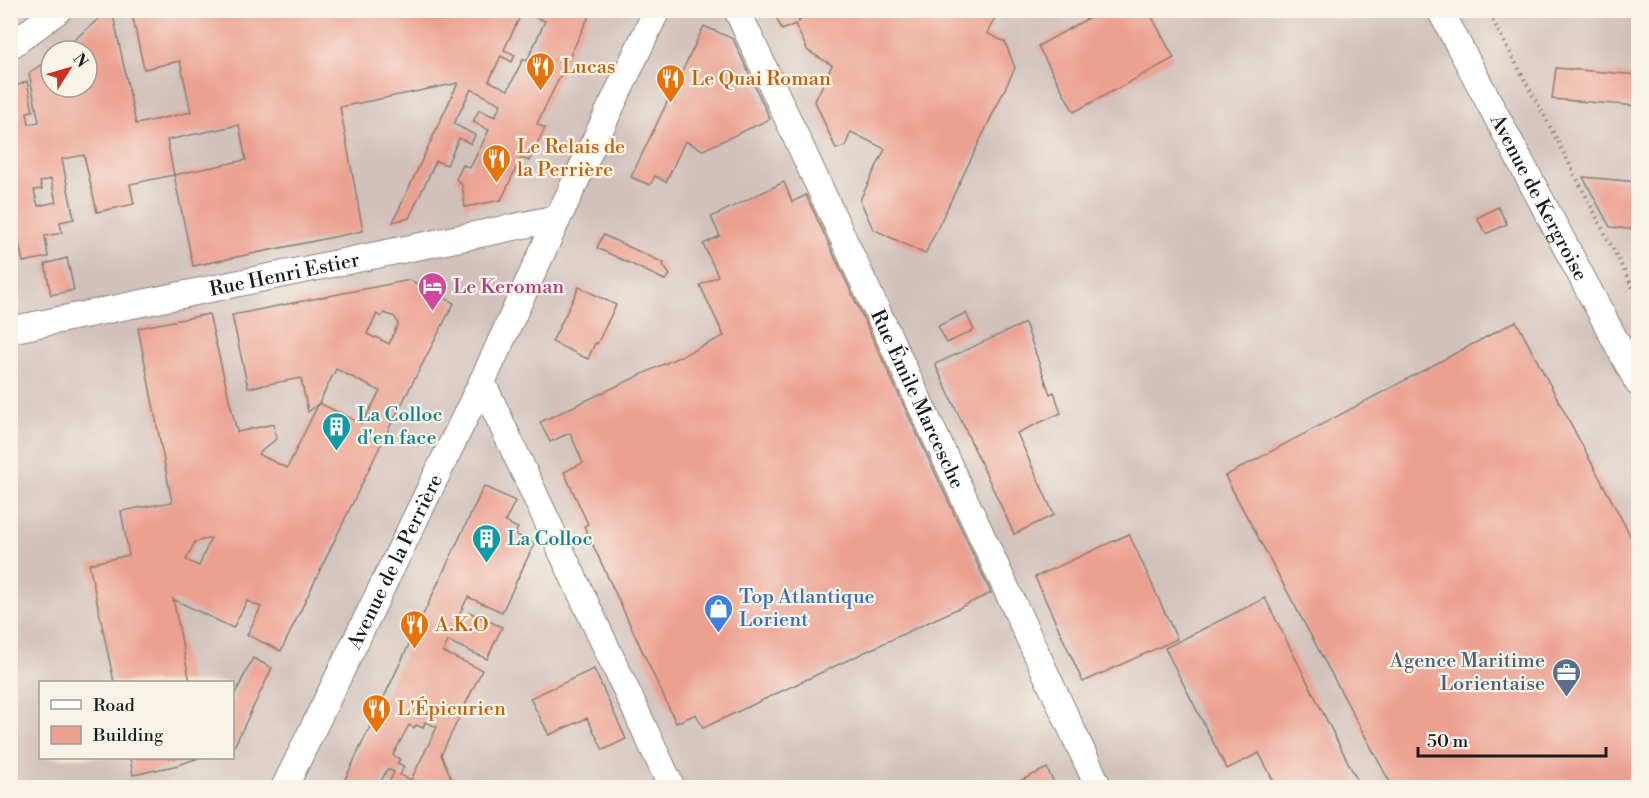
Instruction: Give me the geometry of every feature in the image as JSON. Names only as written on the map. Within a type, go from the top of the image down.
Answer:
[{"type":"street","points":[[10,46],[58,10]]},
{"type":"street","name":"Avenue de la Perrière","points":[[284,788],[482,382],[657,10]]},
{"type":"street","name":"Rue Émile Marcesche","points":[[737,10],[1100,788]]},
{"type":"street","name":"Avenue de Kergroise","points":[[1440,10],[1638,383]]},
{"type":"street","name":"Rue Henri Estier","points":[[10,330],[558,218]]},
{"type":"street","points":[[482,382],[672,788]]},
{"type":"path","points":[[1487,10],[1638,298]]},
{"type":"shaded area","points":[[10,11],[1638,11],[1638,787],[11,787]]},
{"type":"building","points":[[109,10],[112,10],[136,124],[191,112],[180,61],[144,69],[131,10],[523,10],[504,50],[515,55],[512,62],[501,56],[489,81],[508,90],[523,59],[527,61],[545,21],[531,15],[533,10],[543,10],[549,13],[550,10],[592,10],[537,124],[545,128],[536,146],[533,145],[529,152],[532,154],[529,161],[521,158],[501,200],[465,207],[462,185],[456,179],[463,165],[470,168],[489,130],[473,122],[479,110],[495,117],[501,104],[471,89],[454,124],[475,135],[471,144],[459,138],[447,165],[436,161],[409,218],[393,222],[458,83],[340,107],[363,231],[193,266],[174,175],[130,184],[134,204],[97,212],[84,155],[62,159],[74,219],[60,222],[62,233],[45,236],[48,257],[23,262],[10,201],[10,188],[15,187],[10,168],[10,89],[27,81],[33,111],[27,112],[29,124],[39,122],[29,73],[39,66],[39,99],[99,99],[99,39],[75,39]],"holes":[[[239,125],[246,160],[174,175],[167,140]],[[51,179],[56,202],[38,206],[34,190],[42,189],[40,182]]]},
{"type":"building","points":[[794,10],[799,22],[803,14],[797,10],[846,10],[856,16],[859,10],[983,10],[996,16],[987,33],[1005,42],[1015,68],[925,254],[873,229],[860,200],[885,149],[851,132],[845,146],[836,149],[815,101],[832,65],[808,51],[795,24],[782,30],[775,15]]},
{"type":"building","points":[[1103,10],[1148,10],[1174,58],[1074,112],[1038,46]]},
{"type":"building","points":[[704,26],[733,39],[770,119],[703,150],[685,141],[666,182],[655,176],[650,185],[631,177]]},
{"type":"building","points":[[1556,68],[1638,75],[1638,106],[1552,99]]},
{"type":"building","points":[[1583,177],[1638,182],[1638,230],[1610,227]]},
{"type":"building","points":[[784,182],[792,202],[806,195],[991,593],[703,728],[696,714],[676,723],[584,526],[588,524],[564,472],[583,463],[570,433],[550,442],[540,422],[724,336],[700,285],[718,276],[703,244],[720,236],[711,217]]},
{"type":"building","points":[[1498,207],[1507,224],[1486,234],[1477,218]]},
{"type":"building","points":[[603,235],[664,263],[670,275],[665,280],[597,248]]},
{"type":"building","points":[[67,258],[74,290],[51,295],[45,264]]},
{"type":"building","points":[[410,280],[454,303],[385,436],[281,651],[247,635],[261,607],[247,601],[233,628],[173,599],[190,681],[114,681],[89,564],[129,555],[121,511],[172,502],[138,328],[209,314],[237,432],[274,424],[276,439],[258,454],[287,468],[319,403],[308,412],[301,378],[248,388],[232,315]],"holes":[[[384,313],[395,317],[398,324],[389,344],[367,334],[377,314],[381,317]],[[336,369],[380,391],[362,424],[319,403]],[[211,538],[199,566],[186,560],[195,542]]]},
{"type":"building","points":[[579,287],[616,305],[588,359],[552,342]]},
{"type":"building","points":[[966,313],[974,330],[947,343],[938,326]]},
{"type":"building","points":[[1516,321],[1638,550],[1638,788],[1393,788],[1225,476]]},
{"type":"building","points":[[1025,323],[1050,394],[1054,392],[1061,413],[1017,433],[1054,515],[1014,534],[935,364]]},
{"type":"building","points":[[484,486],[515,501],[505,522],[518,528],[515,534],[534,544],[502,612],[468,597],[460,613],[467,617],[469,612],[502,627],[487,659],[448,641],[443,652],[482,670],[441,755],[456,788],[399,788],[389,783],[394,772],[387,769],[379,786],[382,788],[341,788]],"holes":[[[425,722],[437,727],[411,780],[400,775],[404,766],[397,763],[400,759],[393,755],[409,725],[414,728],[416,725],[423,728]]]},
{"type":"building","points":[[1129,534],[1177,639],[1083,682],[1035,577]]},
{"type":"building","points":[[1265,598],[1361,788],[1277,788],[1259,753],[1227,769],[1165,648]]},
{"type":"building","points":[[253,658],[272,668],[234,747],[234,696]]},
{"type":"building","points":[[594,669],[626,739],[603,750],[587,718],[549,735],[530,698]]},
{"type":"building","points":[[130,759],[196,759],[178,765],[133,775]]},
{"type":"building","points":[[1047,768],[1056,788],[1005,788]]},
{"type":"place","name":"Lucas","points":[[541,92]]},
{"type":"place","name":"Le Quai Roman","points":[[670,104]]},
{"type":"place","name":"Le Relais de la Perrière","points":[[496,184]]},
{"type":"place","name":"Le Keroman","points":[[432,312]]},
{"type":"place","name":"La Colloc d'en face","points":[[336,452]]},
{"type":"place","name":"La Colloc","points":[[486,564]]},
{"type":"place","name":"Top Atlantique Lorient","points":[[718,634]]},
{"type":"place","name":"A.K.O","points":[[414,650]]},
{"type":"place","name":"Agence Maritime Lorientaise","points":[[1566,698]]},
{"type":"place","name":"L'Épicurien","points":[[376,734]]}]
